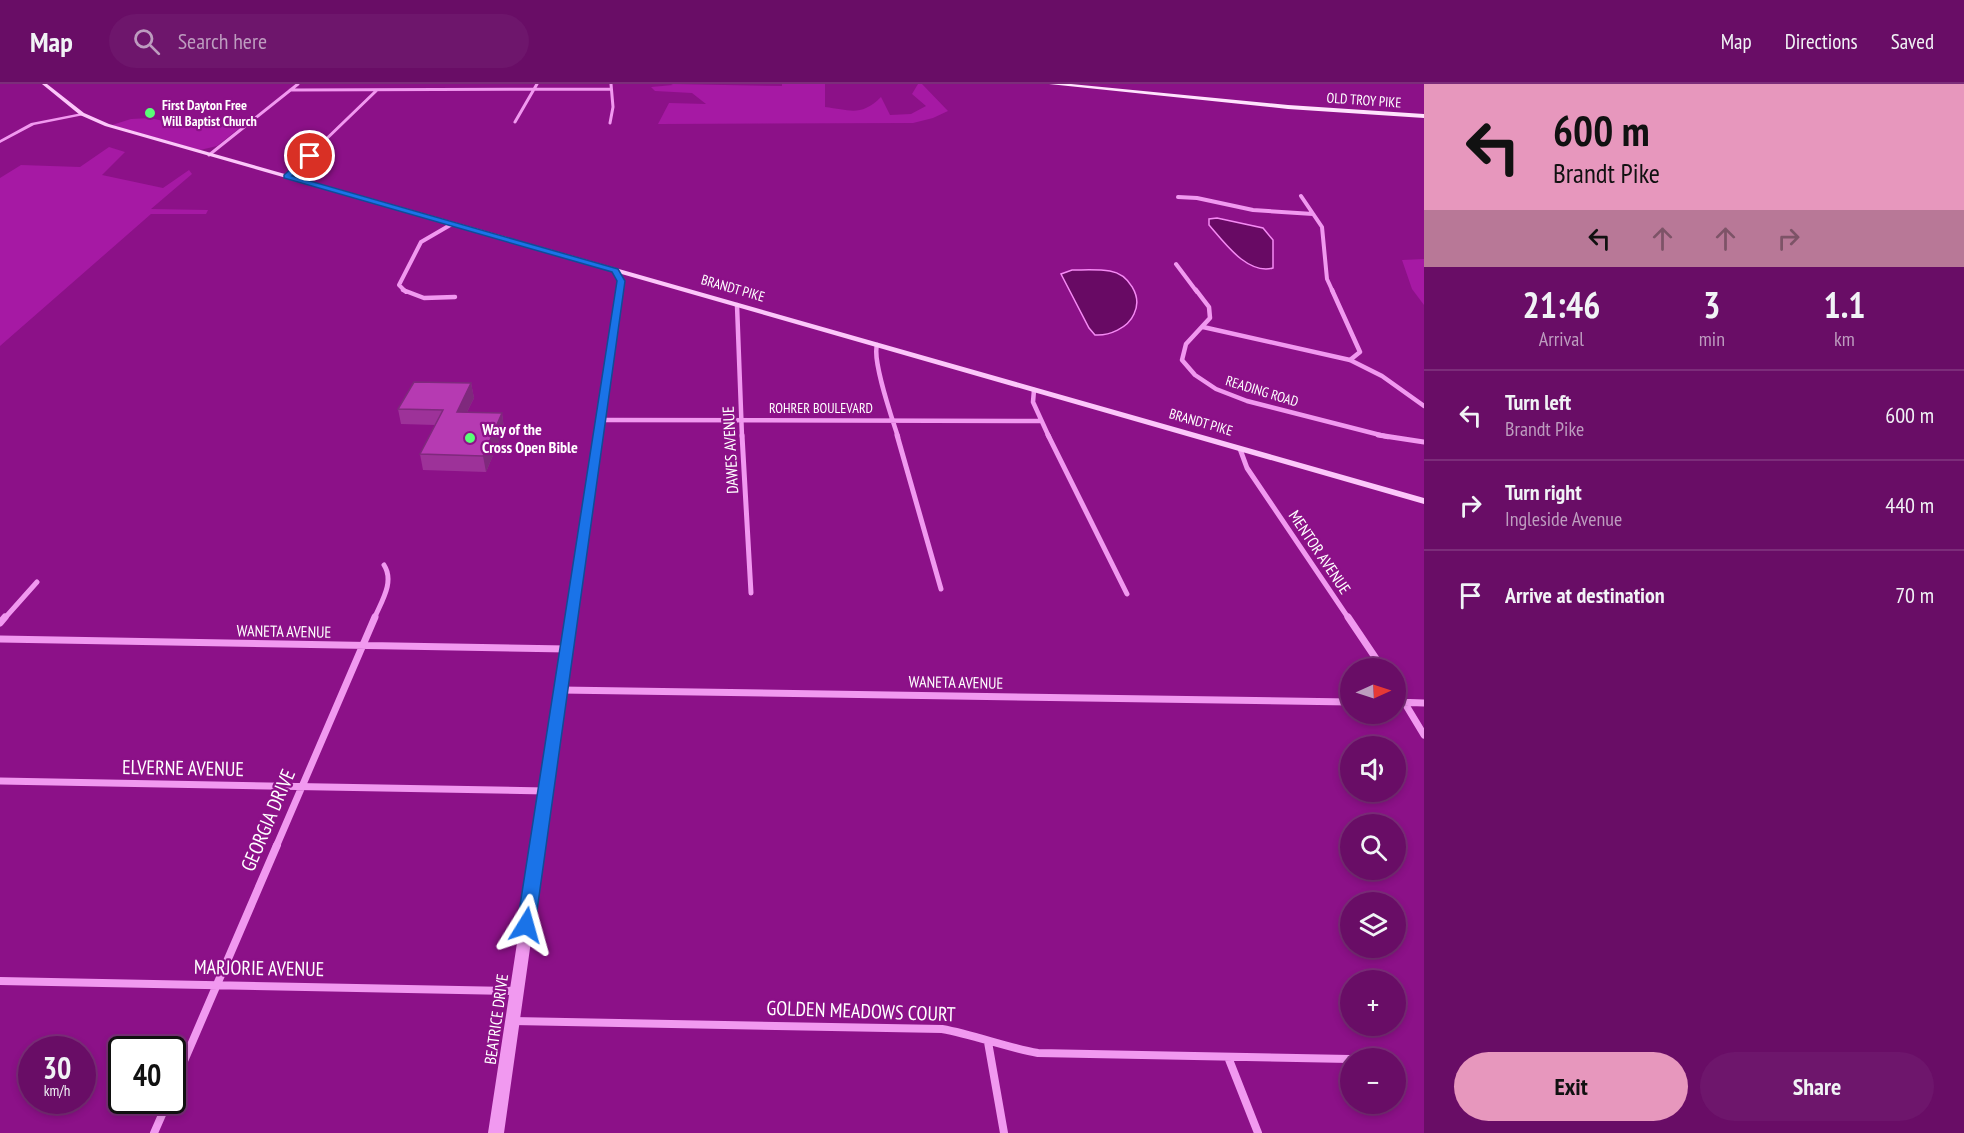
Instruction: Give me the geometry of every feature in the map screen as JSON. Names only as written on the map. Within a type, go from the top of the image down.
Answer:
[{"type":"main road","name":"BRANDT PIKE","points":[[45,84],[82,114],[107,125],[1424,501]]},
{"type":"main road","name":"OLD TROY PIKE","points":[[1052,84],[1279,106],[1424,116]]},
{"type":"street","points":[[209,154],[298,84]]},
{"type":"street","points":[[515,122],[537,84]]},
{"type":"street","points":[[610,123],[613,111],[611,84]]},
{"type":"street","points":[[290,90],[611,89]]},
{"type":"street","points":[[287,177],[378,90]]},
{"type":"street","points":[[2,139],[33,124],[82,114]]},
{"type":"street","points":[[1301,196],[1322,227],[1327,279],[1360,352],[1350,360]]},
{"type":"street","points":[[1178,197],[1197,198],[1253,210],[1313,214]]},
{"type":"street","points":[[452,224],[421,242],[399,285],[404,292],[414,296],[455,297]]},
{"type":"street","points":[[1176,264],[1209,307],[1210,318],[1203,327],[1350,360],[1382,376],[1424,406]]},
{"type":"street","name":"BEATRICE DRIVE","points":[[496,1133],[621,281],[615,271]]},
{"type":"street","name":"DAWES AVENUE","points":[[737,305],[751,593]]},
{"type":"street","name":"READING ROAD","points":[[1203,327],[1186,344],[1182,360],[1194,375],[1216,389],[1248,401],[1377,435],[1424,442]]},
{"type":"street","points":[[877,345],[875,356],[940,589]]},
{"type":"street","points":[[1034,390],[1033,402],[1041,421],[1127,594]]},
{"type":"street","name":"ROHRER BOULEVARD","points":[[601,420],[1041,421]]},
{"type":"street","name":"MENTOR AVENUE","points":[[1240,449],[1247,468],[1376,658]]},
{"type":"street","name":"GEORGIA DRIVE","points":[[186,1057],[388,586],[389,573],[384,566]]},
{"type":"street","points":[[0,623],[36,582]]},
{"type":"street","name":"WANETA AVENUE","points":[[0,639],[567,649]]},
{"type":"street","name":"WANETA AVENUE","points":[[561,690],[1340,702]]},
{"type":"street","points":[[1406,702],[1424,703]]},
{"type":"street","points":[[1406,702],[1424,735]]},
{"type":"street","name":"ELVERNE AVENUE","points":[[0,782],[546,791]]},
{"type":"street","name":"MARJORIE AVENUE","points":[[0,981],[517,991]]},
{"type":"street","name":"GOLDEN MEADOWS COURT","points":[[512,1020],[942,1029],[1005,1047],[1038,1053],[1340,1059]]},
{"type":"street","points":[[988,1042],[1004,1133]]},
{"type":"street","points":[[1227,1057],[1258,1133]]},
{"type":"street","points":[[154,1133],[162,1114]]},
{"type":"shaded area","points":[[671,84],[782,86],[782,84],[825,84],[825,107],[861,110],[881,97],[890,115],[911,114],[926,106],[912,94],[918,84],[922,84],[948,111],[913,123],[658,124],[669,103],[706,104],[692,93],[655,91],[651,87],[673,85]]},
{"type":"shaded area","points":[[151,118],[163,121],[247,122],[217,146],[200,150],[112,125],[131,119]]},
{"type":"shaded area","points":[[109,147],[125,152],[102,175],[163,188],[189,170],[192,174],[151,209],[208,210],[206,214],[151,214],[0,346],[0,178],[21,165],[80,167]]},
{"type":"shaded area","points":[[1217,218],[1263,228],[1273,240],[1273,268],[1254,267],[1237,256],[1209,225],[1209,219]]},
{"type":"shaded area","points":[[1424,259],[1424,305],[1412,289],[1402,260]]},
{"type":"shaded area","points":[[1072,270],[1110,271],[1123,276],[1132,287],[1137,300],[1131,319],[1123,327],[1112,332],[1095,335],[1089,328],[1061,274]]},
{"type":"building","points":[[414,382],[471,383],[457,412],[502,413],[483,456],[420,454],[443,410],[398,409]]},
{"type":"place","name":"First Dayton Free Will Baptist Church","points":[[150,113]]},
{"type":"place","name":"Way of the Cross Open Bible","points":[[470,438]]},
{"type":"route","points":[[310,156],[287,177],[615,271],[621,281],[526,925]]}]
